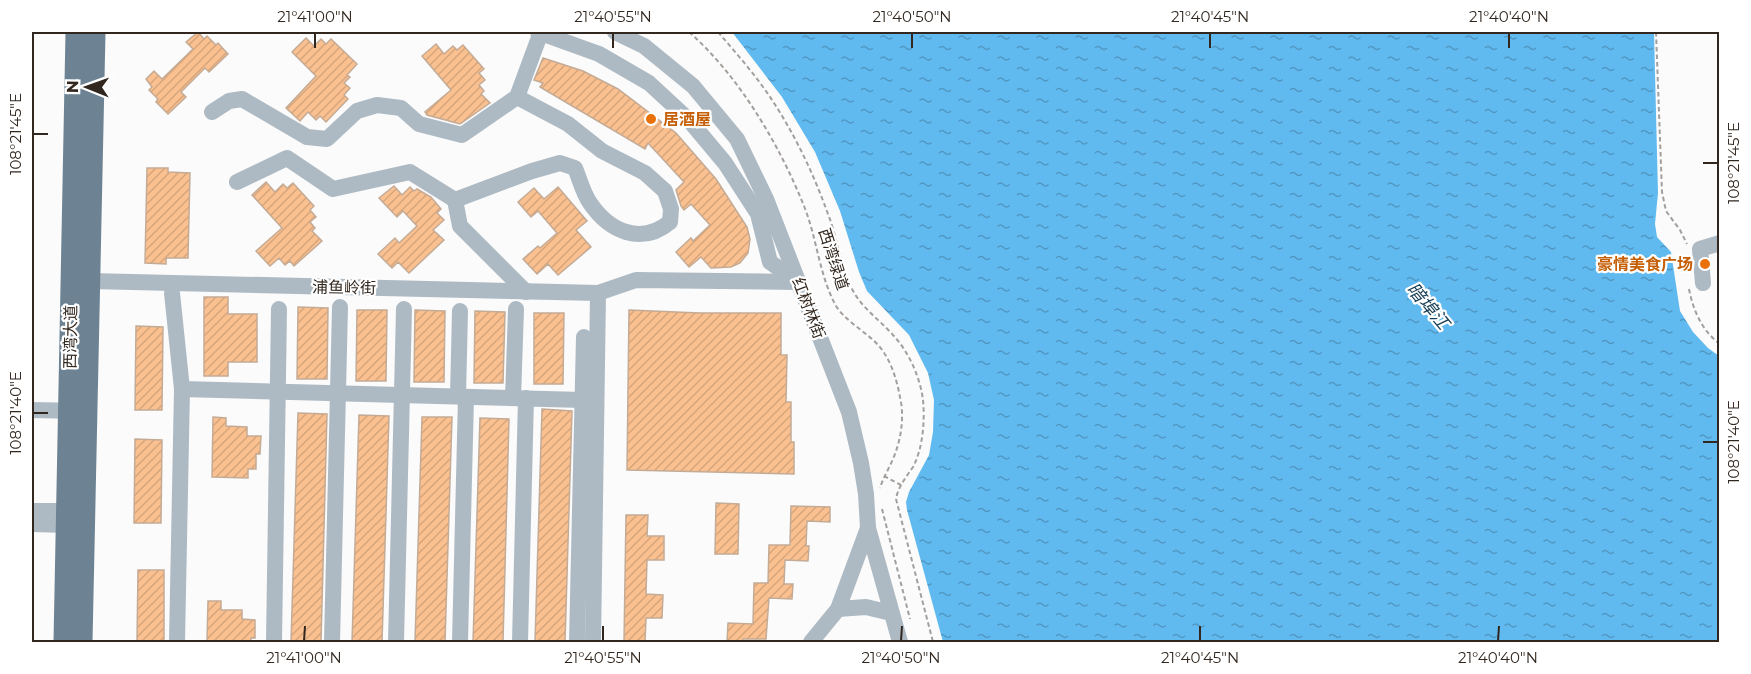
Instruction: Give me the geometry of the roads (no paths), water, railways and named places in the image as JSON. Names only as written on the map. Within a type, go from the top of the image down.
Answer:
[{"type":"main road","name":"西湾大道","points":[[76,32],[82,642]]},
{"type":"main road","name":"西湾大道","points":[[64,642],[66,518],[90,281],[95,32]]},
{"type":"street","points":[[212,112],[229,101],[242,99],[307,137],[327,139],[357,111],[377,105],[401,108],[419,124],[462,135],[517,97],[540,32],[599,54],[649,83],[689,120],[725,163],[758,214],[770,262],[798,282]]},
{"type":"street","name":"红树林街","points":[[615,32],[644,46],[693,86],[737,139],[766,199],[849,411],[861,463],[868,528],[900,642]]},
{"type":"street","points":[[456,200],[532,171],[560,163],[575,168],[589,202],[607,222],[627,234],[653,232],[660,230],[670,222],[671,209],[664,191],[645,173],[602,151],[568,124],[517,97]]},
{"type":"street","points":[[237,182],[288,158],[333,189],[410,172],[456,200],[460,226],[526,292]]},
{"type":"street","points":[[1696,284],[1700,249],[1719,243]]},
{"type":"street","name":"浦鱼岭街","points":[[90,281],[598,293],[636,280],[798,282]]},
{"type":"street","points":[[172,293],[182,389],[177,642]]},
{"type":"street","points":[[592,642],[598,293]]},
{"type":"street","points":[[332,642],[340,308]]},
{"type":"street","points":[[274,642],[279,309]]},
{"type":"street","points":[[396,642],[404,309]]},
{"type":"street","points":[[516,309],[520,398],[520,642]]},
{"type":"street","points":[[460,311],[462,397],[460,642]]},
{"type":"street","points":[[577,642],[584,337]]},
{"type":"street","points":[[182,389],[583,400]]},
{"type":"street","points":[[32,410],[78,411]]},
{"type":"street","points":[[32,511],[66,518]]},
{"type":"street","points":[[32,524],[66,518]]},
{"type":"street","points":[[811,642],[838,609],[868,528]]},
{"type":"street","points":[[838,609],[866,607],[891,613]]},
{"type":"water","name":"暗埠江","points":[[732,32],[1654,32],[1658,193],[1655,224],[1657,237],[1671,252],[1680,311],[1693,332],[1719,356],[1719,642],[943,642],[906,502],[929,455],[933,432],[934,400],[928,373],[909,335],[867,291],[840,211],[815,152],[782,97]]},
{"type":"place","name":"居酒屋","points":[[651,119]]},
{"type":"place","name":"豪情美食广场","points":[[1705,264]]}]
